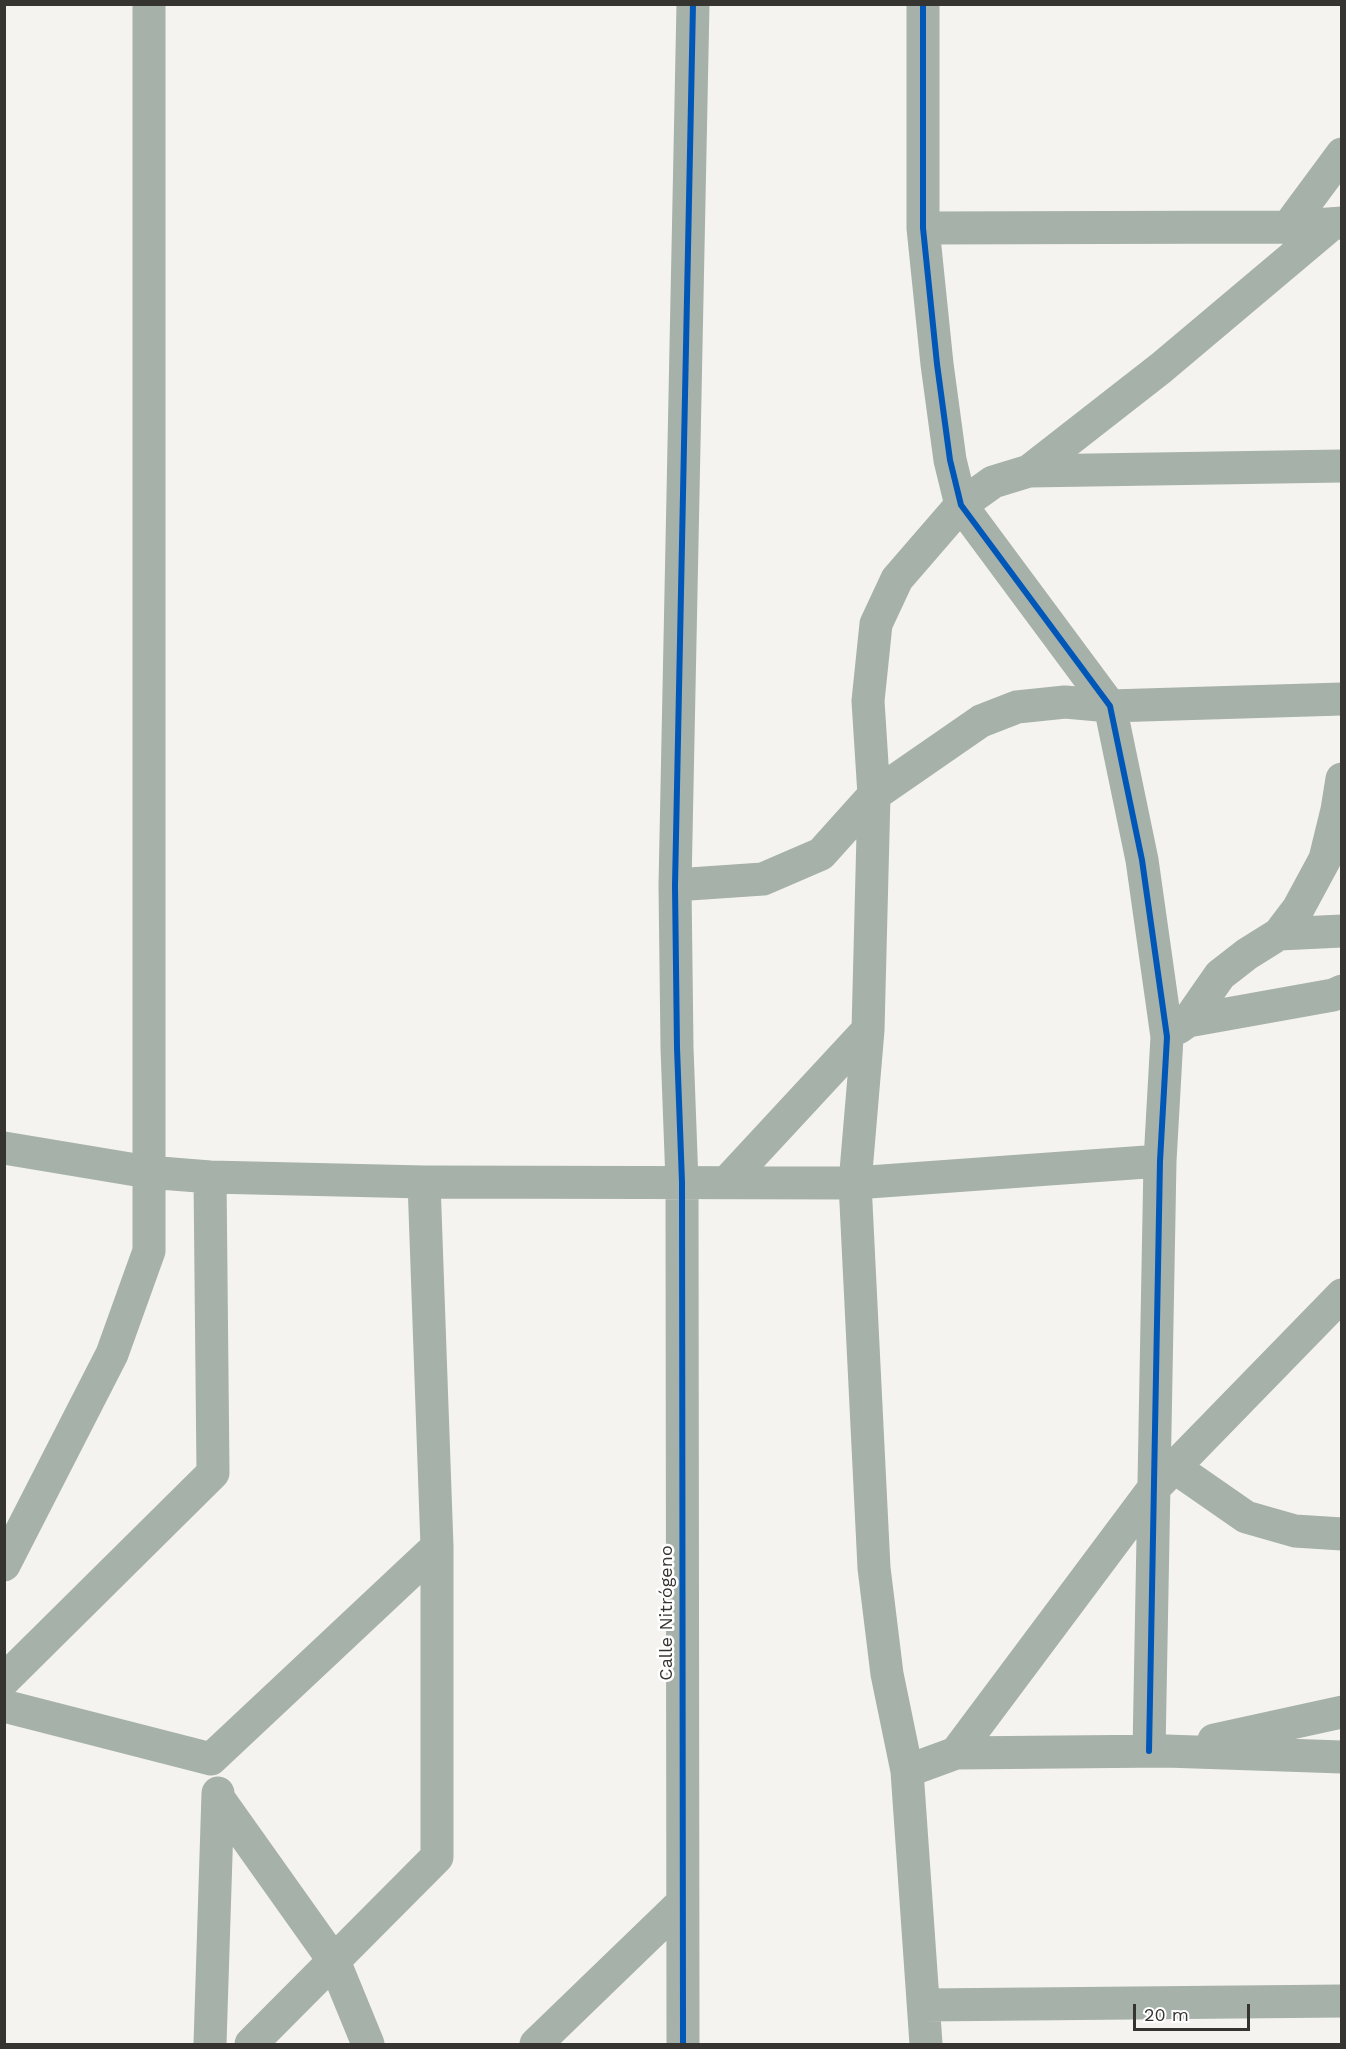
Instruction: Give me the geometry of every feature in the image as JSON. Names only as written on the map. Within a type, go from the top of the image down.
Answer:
[{"type":"street","points":[[4,1565],[115,1344],[149,1251],[149,4]]},
{"type":"street","name":"Calle Nitrógeno","points":[[683,2044],[682,1182],[677,1048],[675,885],[693,4]]},
{"type":"street","points":[[923,4],[922,228],[950,460],[961,505],[1110,706],[1178,1029],[1160,1161],[1164,1478],[1157,1751]]},
{"type":"street","points":[[1288,227],[1341,154]]},
{"type":"street","points":[[922,228],[1288,227],[1337,223]]},
{"type":"street","points":[[1029,471],[1161,368],[1337,223]]},
{"type":"street","points":[[926,2044],[907,1771],[887,1674],[874,1568],[855,1183],[868,1030],[874,795],[868,701],[876,624],[897,579],[961,505],[993,482],[1029,471],[1341,466]]},
{"type":"street","points":[[675,885],[763,879],[821,855],[874,795],[981,721],[1017,707],[1065,702],[1110,706],[1341,699]]},
{"type":"street","points":[[1178,1029],[1220,975],[1247,954],[1280,934],[1298,909],[1324,859],[1337,810],[1341,778]]},
{"type":"street","points":[[1280,934],[1341,931]]},
{"type":"street","points":[[1178,1029],[1333,995],[1341,991]]},
{"type":"street","points":[[727,1182],[868,1030]]},
{"type":"street","points":[[4,1148],[148,1172],[210,1177],[424,1182],[855,1183],[1160,1161]]},
{"type":"street","points":[[4,1680],[213,1473],[210,1177]]},
{"type":"street","points":[[252,2044],[437,1857],[437,1547],[424,1182]]},
{"type":"street","points":[[956,1753],[1164,1478],[1341,1295]]},
{"type":"street","points":[[1164,1478],[1246,1517],[1295,1531],[1341,1534]]},
{"type":"street","points":[[211,1759],[437,1547]]},
{"type":"street","points":[[4,1706],[211,1759]]},
{"type":"street","points":[[1157,1751],[1341,1712]]},
{"type":"street","points":[[907,1771],[956,1753],[1157,1751],[1341,1757]]},
{"type":"street","points":[[210,2044],[219,1799],[211,1759]]},
{"type":"street","points":[[219,1799],[334,1960],[368,2044]]},
{"type":"street","points":[[536,2044],[682,1903]]},
{"type":"street","points":[[924,2005],[1341,2001]]},
{"type":"cycle path","points":[[683,2044],[682,1182],[677,1048],[675,885],[693,4]]},
{"type":"cycle path","points":[[923,4],[923,228],[937,364],[950,460],[961,505],[1110,706],[1142,860],[1167,1037],[1160,1161],[1149,1751]]}]
